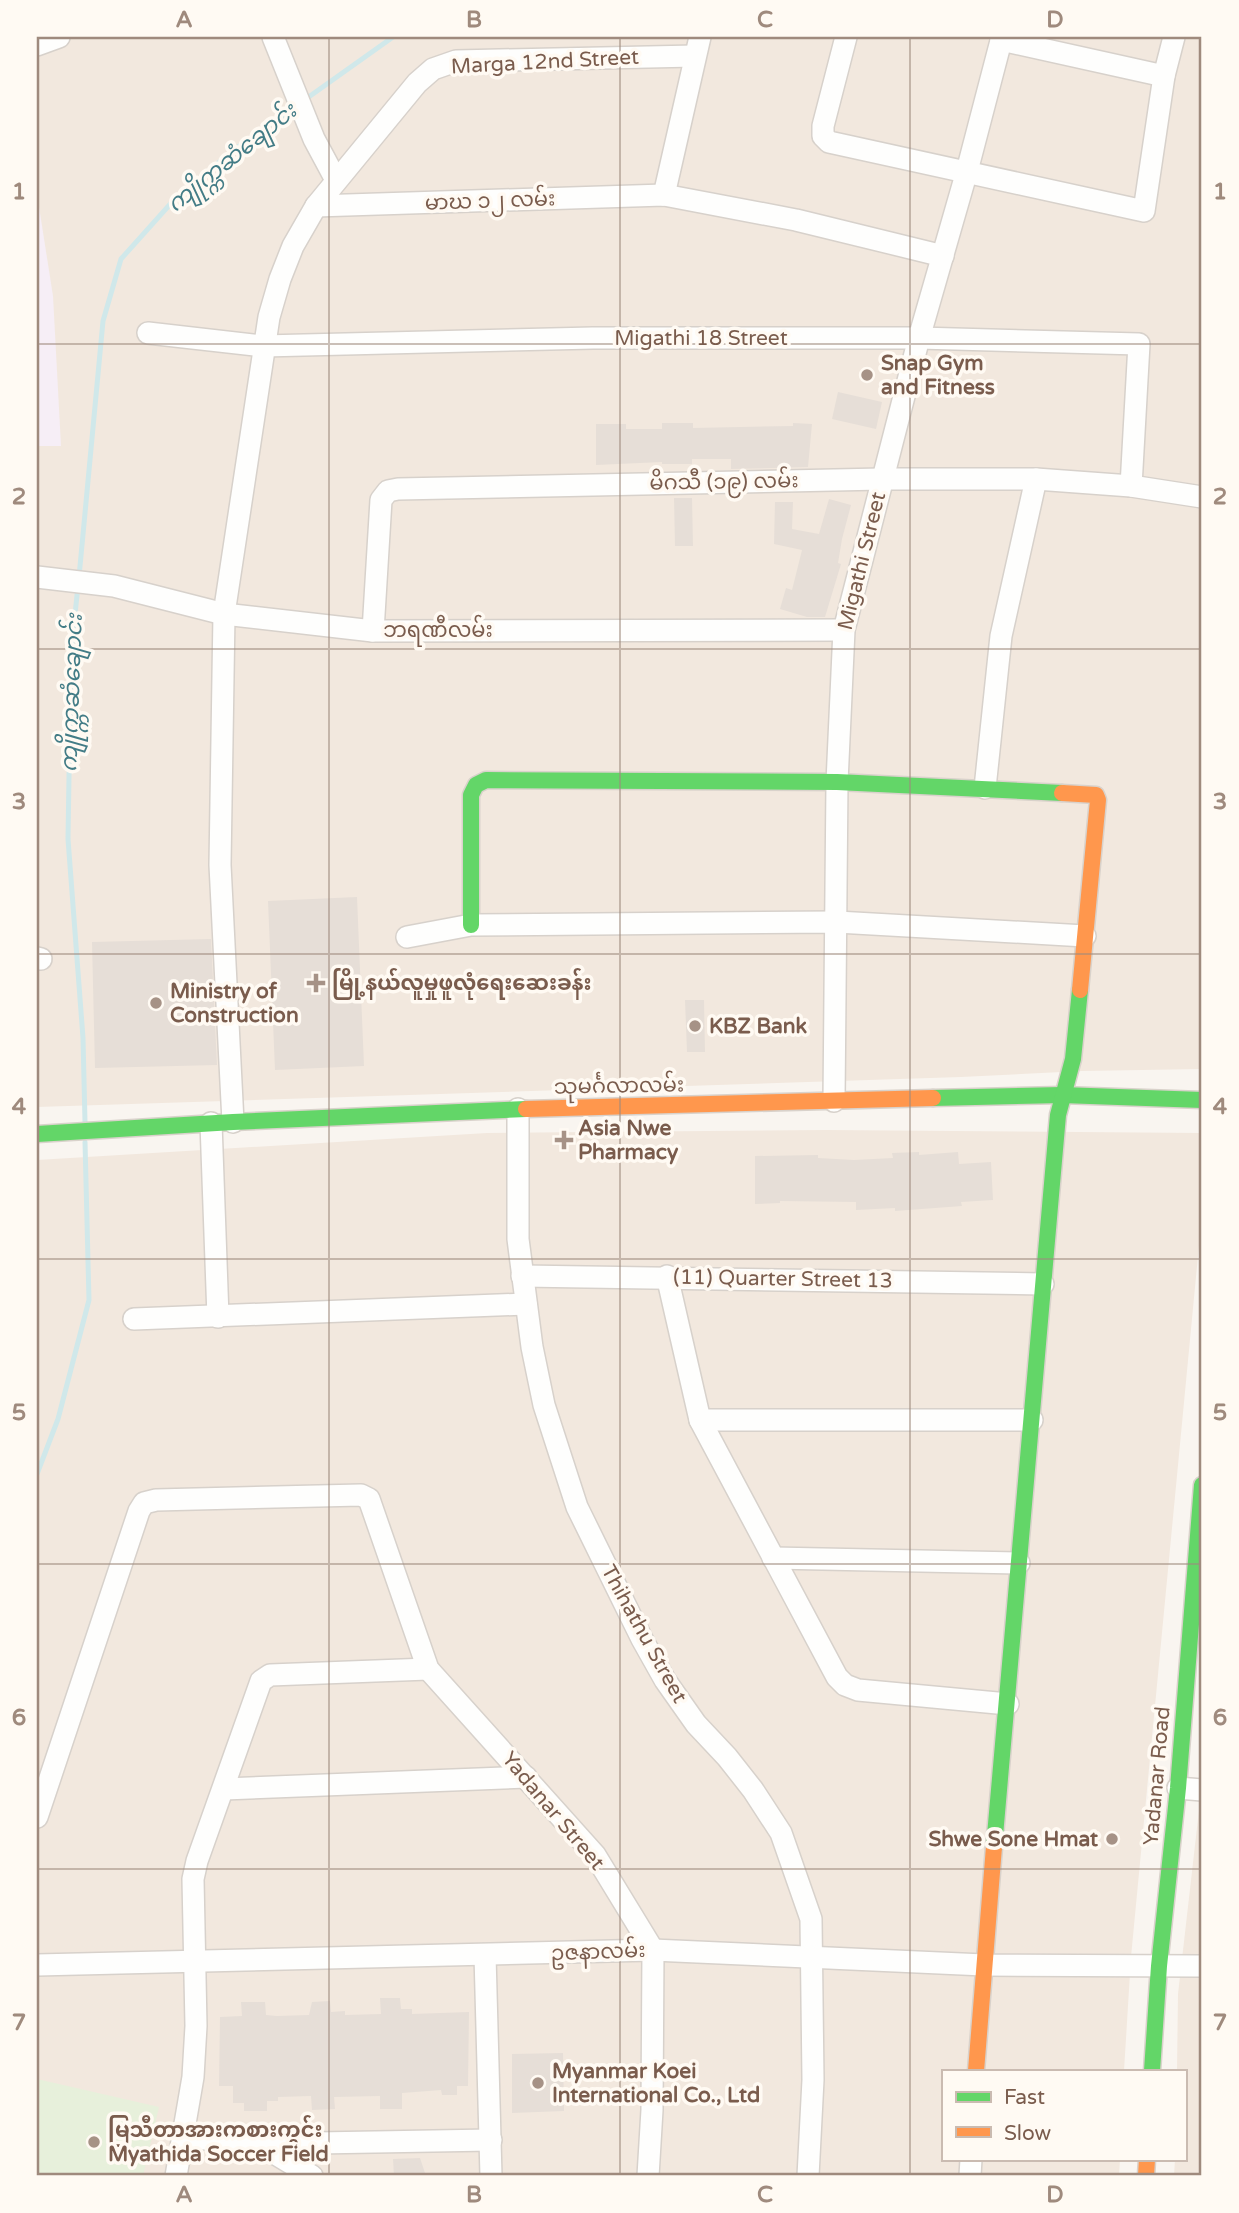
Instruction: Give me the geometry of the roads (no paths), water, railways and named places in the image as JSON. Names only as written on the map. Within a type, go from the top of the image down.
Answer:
[{"type":"street","points":[[37,45],[59,37]]},
{"type":"street","points":[[846,37],[823,126],[823,136],[829,142],[967,170],[1144,211],[1164,75],[1174,37]]},
{"type":"street","points":[[1001,38],[1164,75]]},
{"type":"street","name":"Migathi Street","points":[[834,1101],[837,782],[844,630],[919,338],[1001,38]]},
{"type":"street","points":[[276,43],[314,139],[336,180]]},
{"type":"street","points":[[664,195],[697,46]]},
{"type":"street","name":"Marga 12nd Street","points":[[233,1122],[220,865],[224,614],[263,346],[279,279],[293,246],[316,206],[336,180],[417,83],[433,69],[456,61],[697,46]]},
{"type":"street","name":"မာဃ ၁၂ လမ်း","points":[[316,206],[664,195],[796,220],[943,256]]},
{"type":"street","name":"Migathi 18 Street","points":[[148,333],[263,346],[593,338],[919,338],[1139,344],[1131,486]]},
{"type":"street","name":"မိဂသီ (၁၉) လမ်း","points":[[373,631],[381,500],[388,491],[412,488],[882,479],[1037,479],[1131,486],[1202,497]]},
{"type":"street","points":[[985,788],[1000,636],[1037,479]]},
{"type":"street","name":"ဘရဏီလမ်း","points":[[38,577],[114,586],[224,614],[373,631],[844,630]]},
{"type":"street","points":[[471,925],[471,796],[476,785],[486,780],[837,782],[1096,795],[1098,800],[1073,1059],[1058,1115],[976,2070]]},
{"type":"street","points":[[407,937],[471,925],[837,922],[1085,936]]},
{"type":"street","name":"သုမင်္ဂလာလမ်း","points":[[37,1134],[518,1109],[1062,1095],[1202,1100]]},
{"type":"street","name":"Thihathu Street","points":[[518,1109],[518,1240],[526,1304],[544,1405],[577,1507],[665,1680],[696,1724],[753,1790],[781,1833],[811,1919],[813,2080],[808,2176]]},
{"type":"street","points":[[211,1124],[218,1317]]},
{"type":"street","name":"(11) Quarter Street 13","points":[[522,1276],[667,1276],[1044,1284]]},
{"type":"street","points":[[667,1276],[700,1420],[837,1677],[845,1685],[858,1690],[1008,1704]]},
{"type":"street","points":[[134,1319],[526,1304]]},
{"type":"street","points":[[700,1420],[1032,1420]]},
{"type":"street","name":"Yadanar Road","points":[[1152,2070],[1158,1966],[1178,1788],[1202,1485]]},
{"type":"street","points":[[37,1817],[139,1511],[144,1503],[156,1500],[361,1495],[369,1499],[428,1669],[265,1677],[259,1686],[193,1879],[196,1961],[193,2077],[176,2176]]},
{"type":"street","points":[[772,1558],[1019,1563]]},
{"type":"street","name":"Yadanar Street","points":[[428,1669],[595,1855],[653,1950]]},
{"type":"street","points":[[224,1789],[526,1777]]},
{"type":"street","points":[[1178,1788],[1202,1790]]},
{"type":"street","points":[[648,2176],[654,2041],[653,1950]]},
{"type":"street","name":"ဥဇနာလမ်း","points":[[37,1965],[653,1950],[984,1965],[1202,1966]]},
{"type":"street","points":[[485,1955],[491,2176]]},
{"type":"street","points":[[184,2137],[259,2144],[491,2140]]},
{"type":"street","points":[[259,2144],[312,2176]]},
{"type":"waterway","name":"ကျိုက္ကဆံချောင်း","points":[[303,101],[393,37]]},
{"type":"waterway","name":"ကျိုက္ကဆံချောင်း","points":[[79,577],[103,321],[121,259],[173,201],[235,149],[295,107]]},
{"type":"waterway","name":"ကျိုက္ကဆံချောင်း","points":[[78,586],[71,652],[68,839],[83,1038],[85,1122]]},
{"type":"waterway","name":"ကျိုက္ကဆံချောင်း","points":[[37,1474],[58,1419],[89,1300],[85,1142]]},
{"type":"place","name":"Snap Gym and Fitness","points":[[867,375]]},
{"type":"place","name":"မြို့နယ်လူမှုဖူလုံရေးဆေးခန်း","points":[[316,983]]},
{"type":"place","name":"Ministry of Construction","points":[[156,1003]]},
{"type":"place","name":"KBZ Bank","points":[[695,1026]]},
{"type":"place","name":"Asia Nwe Pharmacy","points":[[564,1140]]},
{"type":"place","name":"Shwe Sone Hmat","points":[[1112,1839]]},
{"type":"place","name":"Myanmar Koei International Co., Ltd","points":[[538,2083]]},
{"type":"place","name":"မြသီတာအားကစားကွင်း Myathida Soccer Field","points":[[94,2142]]}]
